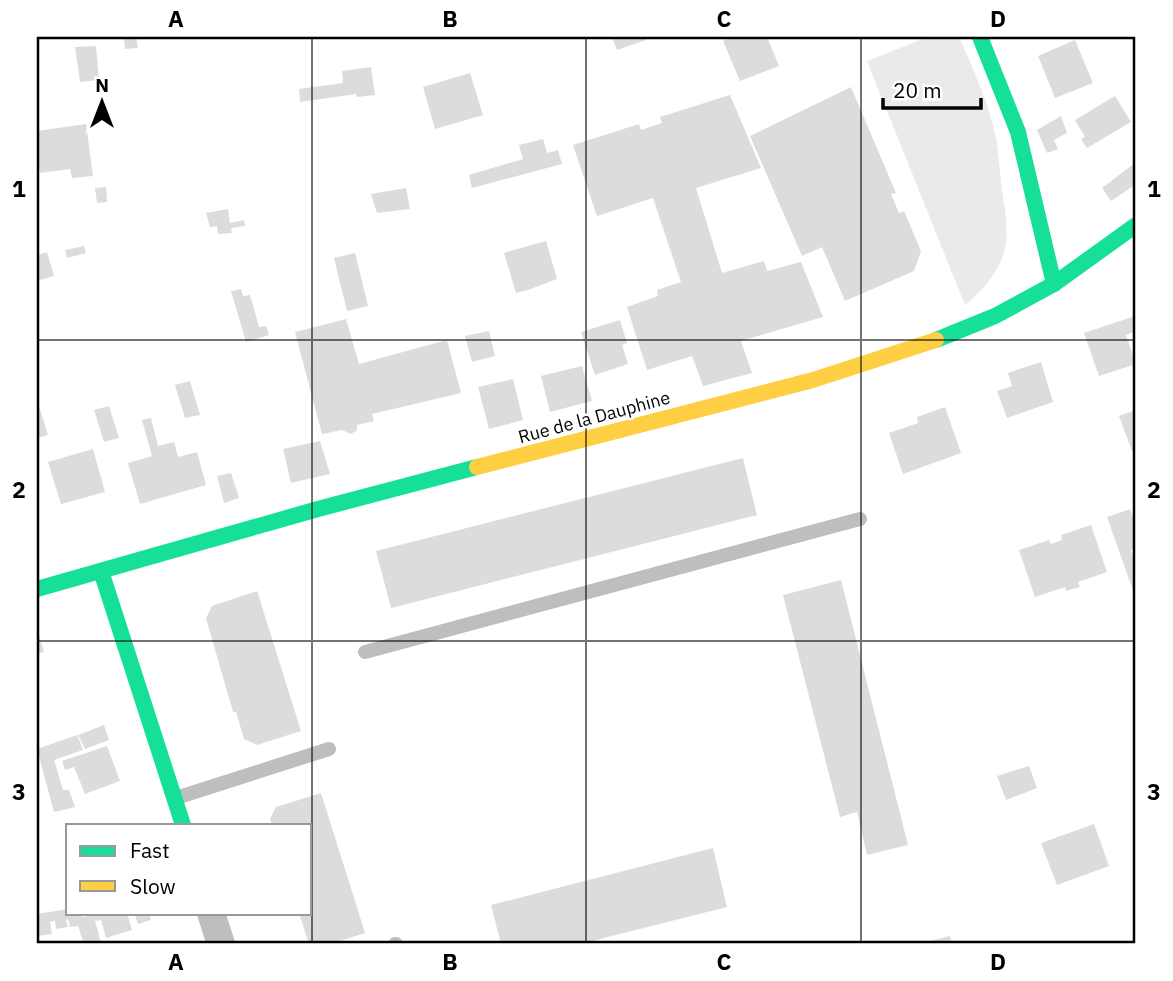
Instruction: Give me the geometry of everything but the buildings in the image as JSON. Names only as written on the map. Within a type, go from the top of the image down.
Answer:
[{"type":"street","points":[[980,37],[1018,132],[1054,285]]},
{"type":"street","name":"Rue de la Dauphine","points":[[37,589],[318,509],[826,376],[919,347],[995,316],[1054,285],[1136,225]]},
{"type":"street","points":[[101,571],[183,824]]},
{"type":"street","points":[[211,914],[221,944]]},
{"type":"lane","points":[[365,652],[860,519]]},
{"type":"lane","points":[[174,798],[329,749]]},
{"type":"shaded area","points":[[928,37],[959,37],[985,99],[997,144],[1006,218],[1006,244],[991,278],[965,305],[867,61]]},
{"type":"traffic: fast","points":[[980,37],[1018,132],[1054,284]]},
{"type":"traffic: fast","points":[[936,340],[995,316],[1054,284],[1136,225]]},
{"type":"traffic: fast","points":[[37,589],[477,467]]},
{"type":"traffic: fast","points":[[101,571],[183,824]]},
{"type":"traffic: slow","points":[[477,467],[813,380],[936,340]]}]
